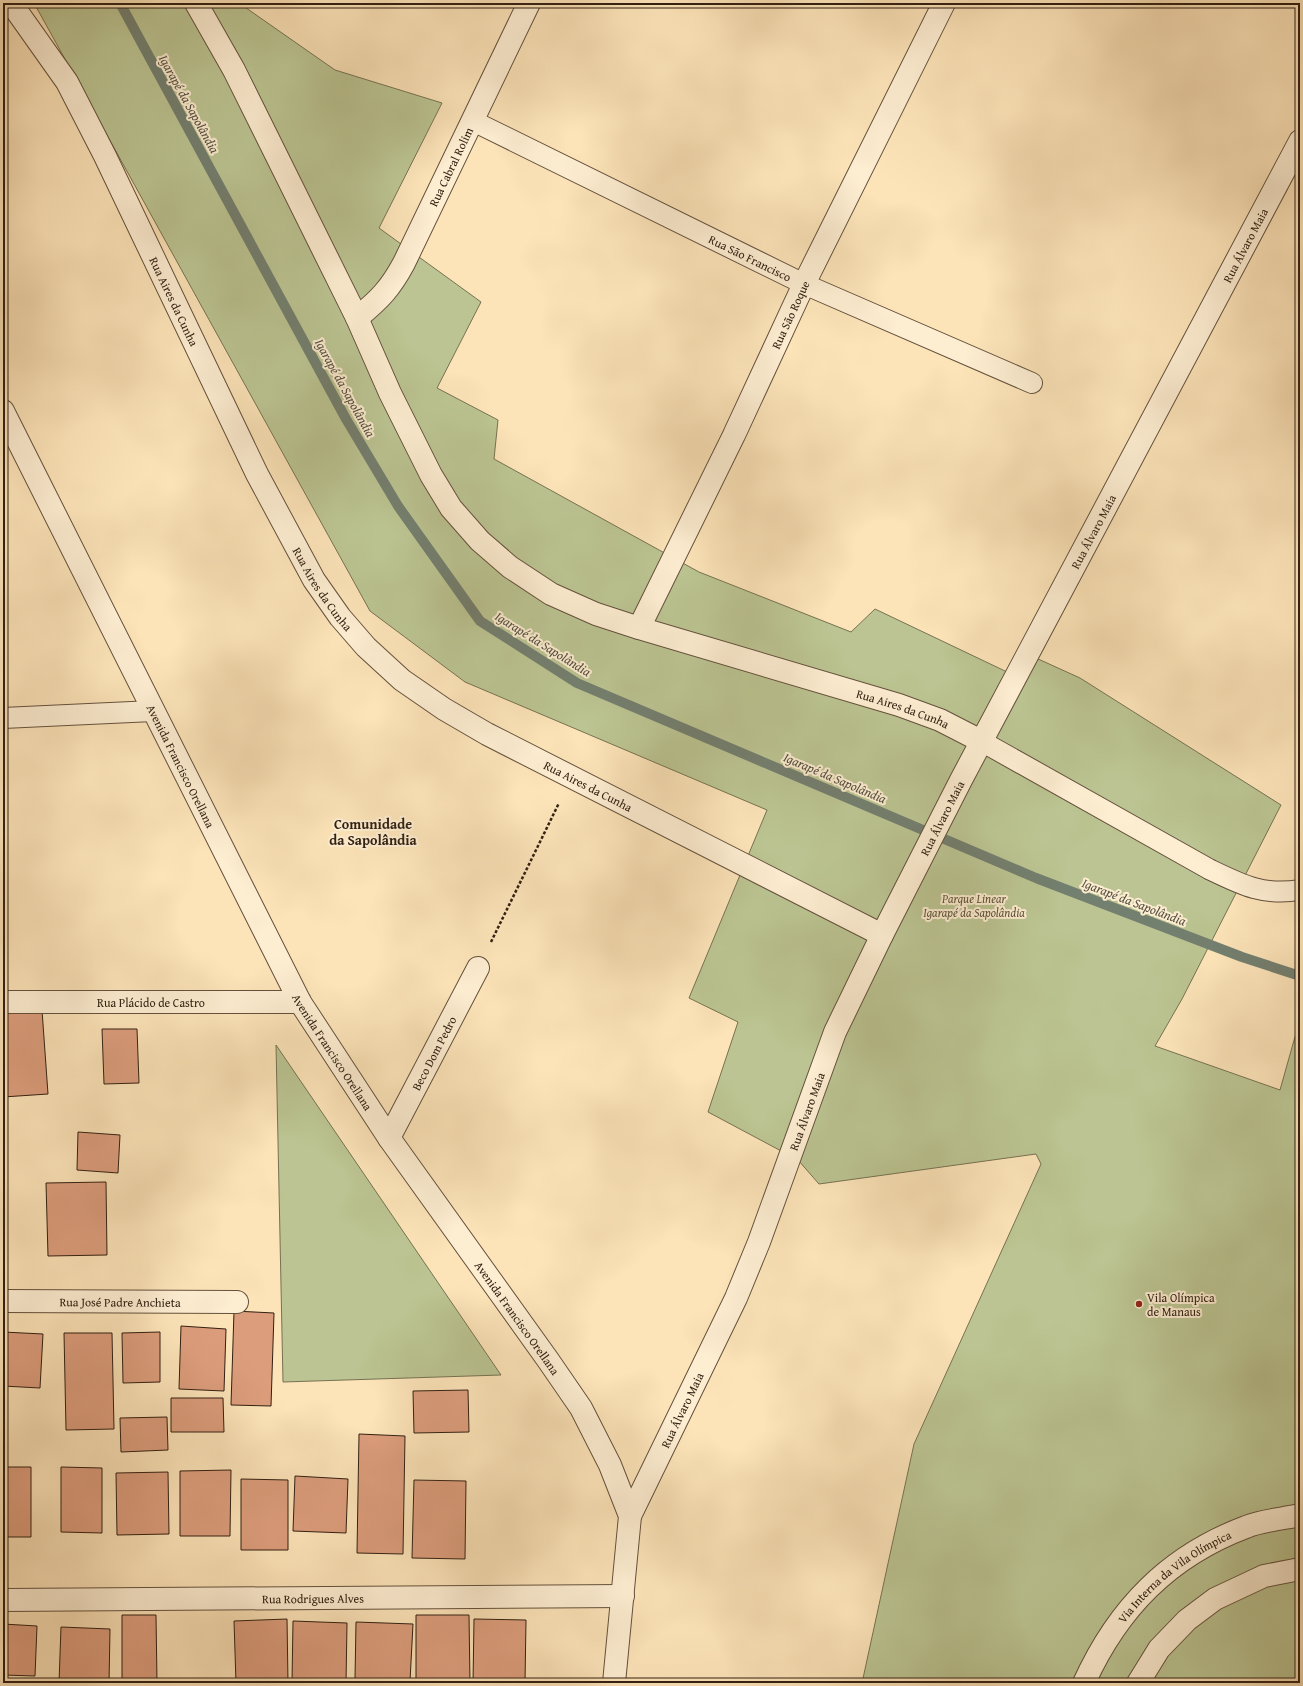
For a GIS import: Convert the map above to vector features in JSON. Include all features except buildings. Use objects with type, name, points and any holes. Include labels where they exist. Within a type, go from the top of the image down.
[{"type":"street","name":"Rua Aires da Cunha","points":[[11,3],[67,82],[105,156],[257,474],[314,580],[340,618],[366,647],[402,680],[487,734],[882,935]]},
{"type":"street","name":"Rua Aires da Cunha","points":[[196,3],[234,70],[357,318],[390,393],[431,475],[451,508],[480,541],[510,567],[551,594],[596,614],[899,705],[940,720],[981,741]]},
{"type":"street","name":"Rua Cabral Rolim","points":[[357,318],[376,302],[392,284],[404,263],[529,3]]},
{"type":"street","name":"Rua São Roque","points":[[639,628],[737,428],[804,284],[944,3]]},
{"type":"street","name":"Rua Álvaro Maia","points":[[630,1516],[736,1298],[759,1242],[835,1032],[882,935],[981,741],[1300,140]]},
{"type":"street","name":"Avenida Francisco Orellana","points":[[3,412],[300,1002],[389,1138],[581,1408],[610,1465],[630,1516],[614,1683]]},
{"type":"street","name":"Beco Dom Pedro","points":[[389,1138],[478,968]]},
{"type":"street","name":"Rua Plácido de Castro","points":[[3,1002],[300,1002]]},
{"type":"street","name":"Rua José Padre Anchieta","points":[[3,1301],[237,1302]]},
{"type":"street","name":"Via Interna da Vila Olímpica","points":[[1084,1683],[1093,1664],[1125,1612],[1158,1577],[1202,1546],[1248,1526],[1300,1515]]},
{"type":"street","points":[[1138,1683],[1159,1649],[1187,1620],[1215,1599],[1264,1576],[1300,1569]]},
{"type":"street","name":"Rua Rodrigues Alves","points":[[3,1600],[623,1596]]},
{"type":"lane","name":"Rua São Francisco","points":[[473,121],[804,284],[1032,383]]},
{"type":"lane","points":[[3,718],[154,711]]},
{"type":"lane","points":[[981,741],[1209,869],[1236,882],[1260,891],[1284,892],[1300,890]]},
{"type":"path","points":[[478,968],[571,778]]},
{"type":"green space","name":"Parque Linear Igarapé da Sapolândia","points":[[34,3],[239,3],[335,70],[442,103],[379,228],[481,302],[437,388],[498,420],[494,459],[699,572],[851,632],[875,609],[1026,681],[1036,658],[1080,678],[1281,805],[1182,999],[1155,1046],[1280,1090],[1300,1019],[1300,1683],[862,1683],[914,1444],[1041,1164],[1036,1154],[819,1184],[798,1160],[708,1112],[738,1022],[689,998],[767,810],[465,682],[370,611]]},
{"type":"green space","points":[[276,1045],[501,1375],[283,1382]]},
{"type":"waterway","name":"Igarapé da Sapolândia","points":[[120,3],[346,419],[398,506],[480,621],[577,683],[1036,878],[1242,957],[1300,976]]},
{"type":"place","name":"Vila Olímpica de Manaus","points":[[1139,1304]]},
{"type":"district","name":"Comunidade da Sapolândia","points":[[373,832]]}]
